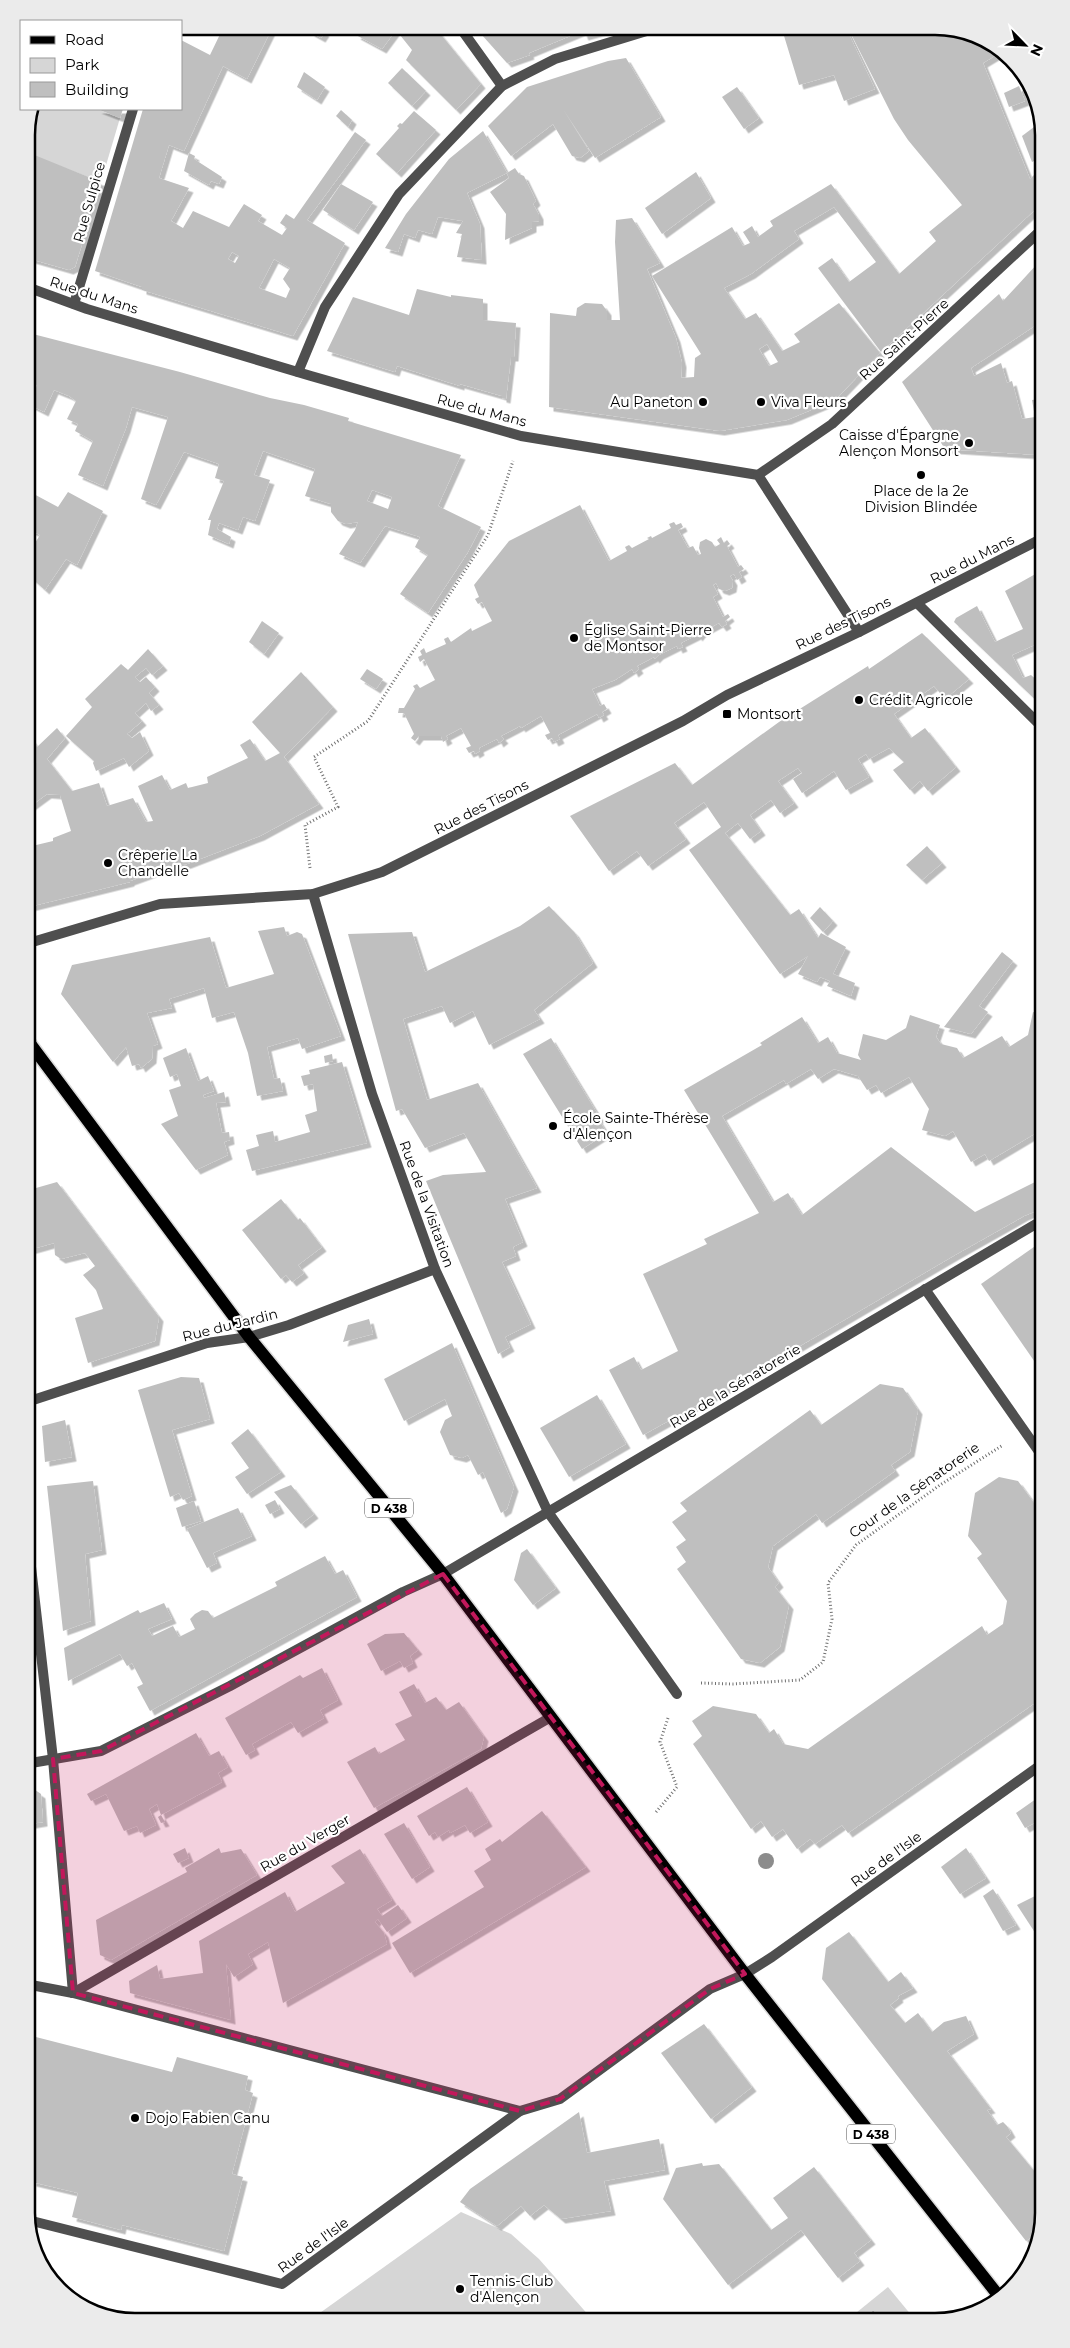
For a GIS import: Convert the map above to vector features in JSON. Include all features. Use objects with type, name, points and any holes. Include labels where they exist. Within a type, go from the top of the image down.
[{"type":"main road","name":"D 438","points":[[35,1054],[249,1337],[443,1574],[745,1974],[996,2292]]},
{"type":"street","points":[[465,35],[502,86]]},
{"type":"street","points":[[298,372],[325,307],[399,194],[502,86],[555,59],[634,35]]},
{"type":"street","name":"Rue Sulpice","points":[[74,304],[133,110]]},
{"type":"street","name":"Rue Saint-Pierre","points":[[758,475],[832,424],[1035,236]]},
{"type":"street","name":"Rue du Mans","points":[[35,290],[74,304],[298,372],[521,436],[758,475]]},
{"type":"street","points":[[758,475],[859,632]]},
{"type":"street","name":"Rue du Mans","points":[[917,603],[1035,542]]},
{"type":"street","points":[[917,603],[960,649],[1035,720]]},
{"type":"street","name":"Rue des Tisons","points":[[35,941],[160,904],[313,894],[382,872],[683,721],[727,695],[917,603]]},
{"type":"street","name":"Rue de la Visitation","points":[[313,894],[372,1094],[435,1268],[548,1512]]},
{"type":"street","name":"Rue de la Sénatorerie","points":[[35,1762],[101,1751],[230,1686],[403,1592],[443,1574],[1035,1225]]},
{"type":"street","name":"Rue du Jardin","points":[[35,1399],[207,1343],[249,1337],[289,1325],[435,1268]]},
{"type":"street","points":[[925,1289],[1035,1446]]},
{"type":"street","points":[[548,1512],[677,1694]]},
{"type":"street","points":[[35,1602],[53,1759],[73,1993]]},
{"type":"street","name":"Rue du Verger","points":[[73,1993],[550,1717]]},
{"type":"street","name":"Rue de l'Isle","points":[[36,2223],[282,2284],[520,2111],[560,2099],[710,1989],[745,1974],[779,1952],[1035,1769]]},
{"type":"street","points":[[35,1986],[73,1993],[520,2111]]},
{"type":"path","points":[[313,894],[305,826],[338,806],[314,757],[368,721],[488,535],[521,436]]},
{"type":"path","name":"Cour de la Sénatorerie","points":[[677,1694],[691,1682],[733,1684],[800,1680],[823,1662],[832,1619],[828,1583],[856,1545],[940,1485],[1024,1431]]},
{"type":"path","points":[[639,1834],[677,1786],[660,1742],[677,1694]]},
{"type":"highlighted area","points":[[443,1574],[745,1974],[710,1989],[560,2099],[520,2111],[73,1993],[53,1759],[101,1751]]},
{"type":"green space","points":[[38,110],[100,110],[120,118],[101,182],[35,156],[35,128]]},
{"type":"green space","name":"Tennis-Club d'Alençon","points":[[461,2212],[511,2234],[539,2259],[587,2313],[320,2313]]},
{"type":"green space","points":[[888,2287],[910,2313],[856,2313]]},
{"type":"building","points":[[220,35],[269,35],[247,79],[223,66],[184,151],[169,145],[159,178],[189,188],[171,221],[183,228],[193,211],[229,227],[244,204],[262,215],[258,221],[282,235],[287,228],[280,223],[286,214],[294,219],[355,132],[366,140],[307,220],[345,243],[293,336],[142,290],[142,287],[95,271],[143,110],[182,110],[182,41],[210,55]],"holes":[[[232,252],[239,256],[235,263],[228,259]],[[274,259],[290,268],[283,279],[290,289],[286,298],[259,288]]]},
{"type":"building","points":[[356,35],[392,35],[382,49]]},
{"type":"building","points":[[400,35],[441,35],[481,84],[456,110],[406,60],[412,50]]},
{"type":"building","points":[[482,35],[572,35],[529,53],[530,55],[507,63]]},
{"type":"building","points":[[784,35],[849,35],[875,89],[844,101],[834,75],[799,85]]},
{"type":"building","points":[[852,35],[942,35],[961,38],[985,48],[995,56],[983,63],[1030,179],[1035,174],[1035,210],[881,352],[818,268],[832,258],[849,282],[876,262],[834,207],[794,231],[799,239],[751,274],[724,288],[745,319],[756,313],[782,351],[800,342],[794,334],[839,303],[880,353],[835,400],[787,420],[720,431],[549,407],[550,313],[576,316],[577,308],[585,303],[602,304],[607,311],[607,320],[620,320],[615,242],[616,220],[632,218],[660,263],[647,269],[676,338],[682,363],[681,378],[694,377],[695,358],[701,354],[652,276],[732,227],[743,246],[750,243],[743,232],[752,226],[758,237],[773,226],[770,221],[831,184],[899,274],[936,241],[929,232],[962,205],[908,140],[894,119]],"holes":[[[767,344],[778,362],[769,366],[759,349]]]},
{"type":"building","points":[[626,58],[661,117],[595,158],[563,109],[589,151],[580,158],[572,156],[553,124],[511,156],[488,126],[527,87],[608,61]]},
{"type":"building","points":[[402,68],[426,91],[412,106],[388,83]]},
{"type":"building","points":[[304,72],[325,87],[317,100],[297,87]]},
{"type":"building","points":[[1019,86],[1025,101],[1009,107],[1004,93]]},
{"type":"building","points":[[737,87],[759,118],[744,129],[722,97]]},
{"type":"building","points":[[100,110],[123,110],[120,118]]},
{"type":"building","points":[[341,110],[352,120],[348,127],[336,116]]},
{"type":"building","points":[[414,111],[436,130],[397,173],[376,154],[399,128],[397,126],[400,123],[402,124]]},
{"type":"building","points":[[1035,126],[1035,160],[1032,162],[1022,136]]},
{"type":"building","points":[[483,131],[507,173],[467,193],[480,224],[482,260],[457,257],[462,234],[456,233],[463,221],[438,217],[432,234],[418,230],[415,238],[404,234],[398,252],[385,248],[406,214],[449,159]]},
{"type":"building","points":[[189,153],[195,156],[194,159],[222,177],[219,184],[211,181],[209,185],[184,171]]},
{"type":"building","points":[[35,155],[101,182],[75,267],[69,270],[35,260]]},
{"type":"building","points":[[515,168],[519,174],[524,176],[536,201],[533,204],[539,215],[539,221],[532,222],[532,228],[505,240],[506,214],[490,192],[509,178],[507,173]]},
{"type":"building","points":[[696,172],[711,198],[662,234],[645,208]]},
{"type":"building","points":[[341,184],[373,202],[354,230],[323,210]]},
{"type":"building","points":[[1035,266],[1035,326],[971,368],[974,376],[1001,363],[1007,383],[1012,381],[1022,419],[1035,417],[1035,455],[945,449],[902,382],[999,294],[1003,301]]},
{"type":"building","points":[[417,289],[451,297],[451,295],[483,299],[483,320],[516,323],[514,357],[511,357],[506,399],[502,398],[502,396],[460,384],[460,386],[397,366],[395,372],[327,351],[353,297],[409,315]]},
{"type":"building","points":[[35,335],[349,418],[348,421],[461,455],[438,506],[481,527],[468,552],[428,613],[400,594],[428,555],[415,547],[420,537],[385,526],[360,563],[339,554],[355,530],[358,522],[346,524],[338,521],[331,512],[331,504],[305,496],[315,469],[263,451],[254,475],[270,480],[255,521],[243,517],[238,530],[219,523],[217,529],[231,537],[229,544],[208,535],[211,520],[208,520],[224,481],[215,478],[219,464],[184,452],[156,505],[141,499],[168,417],[132,407],[126,428],[103,486],[78,475],[93,441],[75,431],[78,424],[67,419],[76,401],[54,390],[44,412],[35,408],[37,385],[35,384]],"holes":[[[372,490],[392,497],[388,509],[367,501]]]},
{"type":"building","points":[[1032,400],[1035,400],[1035,417]]},
{"type":"building","points":[[68,492],[103,511],[77,565],[66,559],[45,590],[35,581],[35,543],[40,535],[35,532],[35,495],[58,507]]},
{"type":"building","name":"Église Saint-Pierre de Montsor","points":[[580,505],[609,561],[627,551],[625,547],[629,545],[632,548],[651,536],[652,538],[671,528],[669,524],[674,522],[676,525],[681,523],[683,527],[678,530],[688,548],[693,546],[698,555],[701,554],[700,542],[706,539],[712,542],[715,547],[720,544],[717,540],[721,537],[724,543],[727,540],[730,544],[727,546],[738,567],[741,565],[744,569],[739,572],[742,577],[737,580],[734,574],[730,576],[733,581],[732,588],[725,591],[719,589],[716,583],[713,585],[718,594],[713,597],[723,617],[728,614],[730,617],[725,621],[727,624],[722,627],[719,623],[702,632],[698,637],[697,635],[681,643],[683,647],[678,649],[677,646],[655,659],[654,657],[637,666],[639,669],[634,673],[632,669],[615,680],[592,689],[600,706],[604,704],[607,709],[602,712],[604,715],[599,718],[597,714],[558,735],[560,739],[554,742],[552,738],[548,740],[545,735],[550,733],[541,716],[521,728],[520,726],[501,736],[504,739],[499,743],[497,739],[479,748],[480,751],[475,754],[474,751],[469,753],[466,748],[471,746],[461,728],[446,736],[448,739],[443,742],[441,736],[419,736],[415,741],[411,738],[414,734],[404,713],[398,713],[399,708],[404,708],[415,689],[413,686],[417,684],[420,688],[435,680],[424,659],[420,662],[418,657],[422,655],[420,651],[424,648],[426,653],[446,644],[444,639],[448,637],[451,642],[471,628],[472,631],[492,621],[482,602],[478,604],[475,599],[479,597],[474,585],[509,541]]},
{"type":"building","points":[[1035,574],[1035,645],[1012,655],[1023,678],[1031,675],[1035,679],[1035,699],[954,622],[956,618],[977,606],[995,642],[1023,629],[1005,591]]},
{"type":"building","points":[[262,621],[279,633],[264,654],[249,642]]},
{"type":"building","points":[[922,633],[969,679],[945,699],[934,686],[894,714],[911,738],[925,728],[956,767],[928,791],[920,781],[910,790],[893,770],[904,762],[889,748],[869,759],[866,754],[858,759],[869,777],[846,790],[834,771],[802,793],[793,779],[802,773],[798,768],[778,781],[794,803],[780,813],[771,800],[750,815],[761,831],[750,839],[738,823],[725,833],[790,915],[799,909],[818,938],[821,933],[846,947],[833,974],[855,983],[851,996],[827,986],[830,981],[820,977],[817,982],[798,974],[808,956],[780,974],[689,850],[721,827],[704,802],[674,823],[686,839],[648,866],[637,851],[609,871],[570,816],[675,763],[692,785],[779,722],[868,666],[869,669]]},
{"type":"building","points":[[148,649],[163,666],[152,675],[146,668],[135,677],[140,682],[146,677],[155,687],[149,693],[159,705],[151,711],[146,703],[135,713],[142,721],[127,734],[132,738],[140,732],[149,751],[129,767],[124,758],[96,771],[94,761],[66,736],[92,707],[85,699],[121,664],[128,670]]},
{"type":"building","points":[[367,669],[383,679],[376,689],[360,679]]},
{"type":"building","points":[[301,672],[333,707],[284,757],[319,804],[260,836],[187,864],[163,869],[130,882],[35,906],[35,845],[53,841],[53,838],[71,831],[60,795],[47,794],[35,803],[35,744],[37,747],[57,728],[65,738],[47,759],[72,791],[99,783],[107,806],[133,798],[146,822],[153,821],[138,786],[162,775],[170,790],[186,783],[188,788],[208,783],[207,777],[248,758],[240,745],[250,739],[265,761],[280,753],[252,722]]},
{"type":"building","points":[[927,846],[942,863],[922,880],[906,865]]},
{"type":"building","points":[[549,906],[575,933],[593,963],[534,1010],[540,1019],[489,1045],[473,1011],[450,1023],[442,1006],[403,1019],[427,1100],[478,1083],[537,1188],[505,1199],[523,1242],[513,1247],[516,1256],[502,1262],[531,1324],[505,1337],[510,1347],[498,1354],[426,1181],[443,1175],[486,1172],[464,1133],[425,1148],[402,1109],[396,1111],[348,934],[412,932],[425,972],[520,926]]},
{"type":"building","points":[[820,907],[833,921],[823,932],[810,918]]},
{"type":"building","points":[[284,927],[287,936],[297,932],[302,934],[341,1036],[302,1049],[298,1038],[267,1047],[274,1079],[280,1078],[283,1091],[257,1096],[248,1053],[234,1012],[212,1018],[204,988],[169,999],[172,1008],[147,1013],[158,1044],[153,1046],[152,1059],[141,1068],[139,1064],[132,1066],[126,1047],[113,1062],[61,994],[72,965],[210,937],[226,988],[274,974],[258,931]]},
{"type":"building","points":[[1002,952],[1013,961],[979,1006],[988,1012],[971,1034],[944,1027]]},
{"type":"building","points":[[1033,1012],[1035,1013],[1035,1134],[989,1161],[985,1154],[971,1162],[953,1131],[945,1136],[922,1130],[929,1109],[909,1077],[881,1093],[876,1085],[867,1090],[858,1076],[834,1069],[818,1079],[811,1069],[786,1084],[784,1080],[722,1116],[773,1202],[788,1193],[802,1215],[891,1147],[975,1212],[1035,1182],[1035,1211],[955,1255],[735,1384],[643,1435],[609,1370],[634,1357],[641,1370],[678,1351],[643,1274],[707,1244],[704,1239],[759,1213],[684,1090],[762,1045],[760,1043],[802,1017],[818,1043],[828,1037],[837,1053],[861,1060],[858,1055],[863,1034],[886,1040],[906,1028],[910,1015],[940,1025],[936,1037],[941,1044],[957,1048],[963,1058],[1002,1036],[1009,1047],[1028,1035]]},
{"type":"building","points":[[551,1038],[600,1118],[598,1119],[607,1133],[582,1149],[523,1054]]},
{"type":"building","points":[[186,1048],[198,1081],[208,1076],[214,1091],[203,1095],[204,1098],[224,1092],[226,1102],[216,1103],[222,1133],[229,1132],[230,1140],[224,1142],[228,1155],[196,1170],[161,1124],[178,1116],[169,1090],[181,1086],[177,1074],[170,1077],[163,1058]]},
{"type":"building","points":[[332,1054],[333,1061],[325,1063],[324,1056]]},
{"type":"building","points":[[342,1062],[367,1143],[252,1171],[246,1150],[259,1146],[256,1135],[273,1131],[275,1142],[310,1132],[305,1115],[317,1111],[313,1084],[304,1086],[301,1076],[310,1074],[309,1070]]},
{"type":"building","points":[[57,1182],[159,1317],[155,1341],[88,1363],[75,1318],[103,1309],[96,1290],[83,1275],[95,1266],[85,1253],[61,1259],[55,1255],[54,1243],[35,1248],[35,1188]]},
{"type":"building","points":[[281,1199],[298,1220],[300,1218],[322,1247],[298,1265],[304,1273],[292,1282],[286,1275],[281,1279],[242,1230]]},
{"type":"building","points":[[1035,1246],[1035,1362],[981,1284]]},
{"type":"building","points":[[369,1319],[373,1334],[343,1342],[348,1325]]},
{"type":"building","points":[[452,1343],[514,1487],[507,1509],[501,1513],[483,1472],[478,1475],[468,1455],[462,1458],[450,1455],[440,1432],[445,1420],[452,1416],[445,1399],[404,1421],[384,1379]]},
{"type":"building","points":[[181,1377],[199,1378],[210,1419],[172,1430],[192,1496],[183,1500],[179,1493],[170,1497],[138,1390]]},
{"type":"building","points":[[880,1384],[903,1388],[918,1410],[910,1452],[891,1465],[895,1471],[822,1523],[816,1514],[773,1546],[768,1567],[779,1583],[775,1587],[789,1605],[780,1647],[760,1663],[741,1659],[677,1569],[686,1562],[676,1547],[686,1540],[672,1522],[687,1511],[680,1503],[810,1410],[821,1425]]},
{"type":"building","points":[[597,1395],[626,1444],[569,1477],[540,1428]]},
{"type":"building","points":[[65,1420],[72,1457],[45,1462],[42,1426]]},
{"type":"building","points":[[248,1429],[281,1472],[247,1494],[235,1477],[249,1468],[231,1443]]},
{"type":"building","points":[[999,1477],[1018,1481],[1035,1504],[1035,1703],[848,1833],[842,1825],[815,1844],[810,1839],[797,1849],[783,1829],[772,1837],[761,1821],[751,1829],[693,1744],[702,1736],[692,1721],[713,1706],[756,1714],[769,1733],[774,1729],[783,1744],[808,1749],[982,1626],[987,1635],[1003,1624],[1007,1601],[977,1558],[982,1554],[968,1536],[975,1493]]},
{"type":"building","points":[[93,1481],[102,1550],[85,1554],[91,1621],[63,1631],[47,1486]]},
{"type":"building","points":[[291,1485],[314,1514],[301,1524],[274,1492]]},
{"type":"building","points":[[275,1500],[280,1509],[270,1514],[265,1505]]},
{"type":"building","points":[[194,1501],[201,1521],[182,1527],[176,1508]]},
{"type":"building","points":[[238,1508],[252,1536],[213,1553],[217,1563],[207,1568],[187,1529]]},
{"type":"building","points":[[527,1549],[556,1588],[533,1605],[514,1580],[521,1553]]},
{"type":"building","points":[[325,1556],[335,1574],[343,1570],[357,1597],[150,1711],[137,1687],[143,1684],[132,1663],[127,1666],[120,1654],[68,1681],[64,1648],[138,1610],[140,1613],[164,1603],[172,1619],[148,1629],[152,1636],[173,1626],[179,1637],[195,1629],[190,1619],[202,1610],[208,1611],[213,1618],[277,1586],[275,1582]]},
{"type":"building","points":[[404,1633],[418,1650],[410,1656],[413,1663],[404,1668],[400,1661],[381,1671],[367,1644],[385,1634]]},
{"type":"building","points":[[322,1668],[338,1700],[320,1710],[324,1718],[298,1733],[291,1722],[252,1744],[255,1750],[246,1755],[225,1718],[300,1675],[303,1678]]},
{"type":"building","points":[[414,1684],[425,1703],[436,1697],[446,1710],[459,1702],[484,1737],[481,1749],[374,1808],[347,1762],[375,1747],[379,1754],[405,1740],[395,1724],[412,1716],[399,1692]]},
{"type":"building","points":[[196,1733],[209,1756],[219,1751],[228,1767],[218,1773],[222,1782],[161,1815],[157,1804],[149,1809],[156,1825],[140,1833],[137,1826],[124,1831],[106,1794],[91,1801],[87,1794]]},
{"type":"building","points":[[467,1787],[488,1822],[470,1833],[465,1825],[450,1833],[449,1830],[438,1837],[435,1832],[429,1836],[417,1816]]},
{"type":"building","points":[[35,1790],[41,1794],[43,1822],[35,1823]]},
{"type":"building","points":[[1035,1800],[1035,1823],[1025,1828],[1016,1813]]},
{"type":"building","points":[[542,1811],[586,1867],[410,1973],[392,1943],[484,1887],[474,1871],[491,1860],[485,1849],[500,1839],[502,1842]]},
{"type":"building","points":[[161,1815],[165,1822],[161,1823],[158,1817]]},
{"type":"building","points":[[404,1823],[430,1867],[412,1879],[384,1834]]},
{"type":"building","points":[[185,1848],[189,1858],[178,1863],[173,1854]]},
{"type":"building","points":[[219,1848],[221,1853],[241,1849],[257,1875],[111,1960],[100,1955],[96,1920],[187,1872],[185,1868]]},
{"type":"building","points":[[966,1848],[986,1878],[960,1894],[941,1867]]},
{"type":"building","points":[[360,1849],[392,1900],[377,1909],[382,1916],[398,1905],[407,1918],[387,1932],[378,1919],[375,1922],[384,1933],[387,1944],[283,2003],[268,1942],[248,1954],[253,1964],[234,1977],[226,1964],[231,2020],[130,1993],[129,1981],[157,1965],[160,1979],[203,1973],[199,1941],[285,1892],[295,1912],[345,1883],[331,1866]]},
{"type":"building","points":[[993,1889],[1016,1925],[1003,1931],[983,1896]]},
{"type":"building","points":[[1035,1896],[1035,1933],[1017,1905]]},
{"type":"building","points":[[849,1932],[888,1982],[901,1972],[913,1988],[898,1996],[899,1998],[890,2005],[905,2023],[918,2013],[932,2032],[944,2022],[966,2016],[974,2034],[947,2051],[991,2109],[987,2110],[997,2125],[1003,2122],[1007,2126],[1011,2133],[1006,2137],[1035,2172],[1034,2226],[1032,2236],[1026,2241],[822,1979],[826,1948]]},
{"type":"building","points":[[704,2024],[752,2087],[711,2119],[661,2053]]},
{"type":"building","name":"Dojo Fabien Canu","points":[[35,2037],[172,2072],[177,2057],[248,2076],[245,2090],[253,2093],[232,2174],[243,2177],[224,2251],[122,2225],[121,2230],[72,2217],[78,2193],[35,2183]]},
{"type":"building","points":[[579,2112],[587,2153],[659,2139],[665,2170],[604,2181],[611,2211],[561,2219],[544,2205],[530,2216],[521,2206],[497,2226],[460,2202],[470,2189]]},
{"type":"building","points":[[702,2163],[703,2166],[719,2164],[771,2230],[788,2218],[773,2198],[814,2167],[871,2240],[854,2253],[860,2261],[838,2278],[801,2230],[728,2285],[663,2199],[676,2168]]},
{"type":"place","name":"Au Paneton","points":[[703,402]]},
{"type":"place","name":"Viva Fleurs","points":[[761,402]]},
{"type":"place","name":"Caisse d'Épargne Alençon Monsort","points":[[969,443]]},
{"type":"place","name":"Place de la 2e Division Blindée","points":[[921,475]]},
{"type":"place","name":"Église Saint-Pierre de Montsor","points":[[574,638]]},
{"type":"place","name":"Crédit Agricole","points":[[859,700]]},
{"type":"place","name":"Montsort","points":[[727,714]]},
{"type":"place","name":"Crêperie La Chandelle","points":[[108,863]]},
{"type":"place","name":"École Sainte-Thérèse d'Alençon","points":[[553,1126]]},
{"type":"place","name":"Dojo Fabien Canu","points":[[135,2118]]},
{"type":"place","name":"Tennis-Club d'Alençon","points":[[460,2289]]}]
